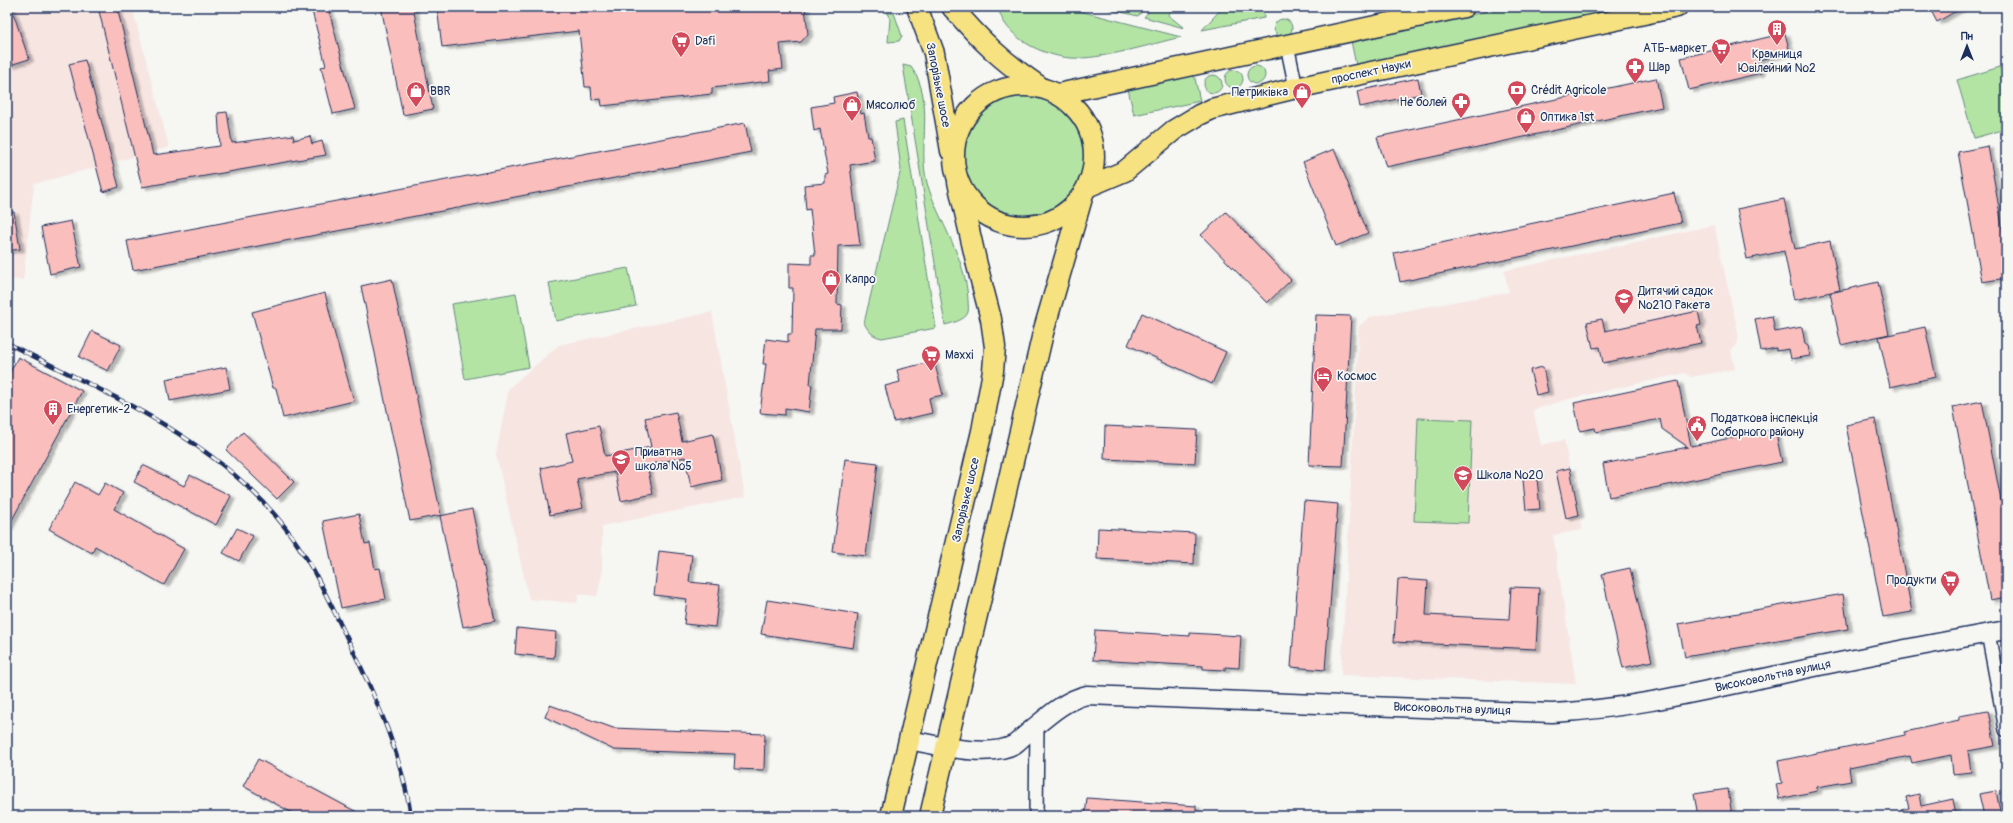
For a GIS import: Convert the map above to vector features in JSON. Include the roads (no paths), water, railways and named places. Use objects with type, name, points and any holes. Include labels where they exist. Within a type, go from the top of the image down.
[{"type":"main road","name":"Запорізьке шосе","points":[[891,816],[982,431],[993,371],[994,347],[991,319],[956,173],[934,53],[917,7]]},
{"type":"main road","points":[[930,816],[1043,333],[1084,193],[1093,170],[1095,152],[1092,134],[1080,113],[1072,104],[1058,94],[1039,86],[998,56],[978,37],[952,7]]},
{"type":"main road","points":[[1058,94],[1464,7]]},
{"type":"main road","name":"проспект Науки","points":[[1084,193],[1125,171],[1174,130],[1199,114],[1225,105],[1296,88],[1677,7]]},
{"type":"main road","points":[[1039,86],[1005,88],[986,96],[971,110],[960,127],[954,147],[956,173],[967,197],[983,213],[1002,223],[1024,227],[1046,223],[1066,213],[1084,193]]},
{"type":"main road","name":"Високовольтна вулиця","points":[[909,740],[962,750],[994,750],[1014,744],[1063,704],[1075,698],[1087,695],[1552,713],[1594,711],[1716,688],[1877,653],[2006,630]]},
{"type":"street","points":[[1286,45],[1296,88]]},
{"type":"street","points":[[1988,633],[2006,730]]},
{"type":"street","points":[[1036,816],[1037,725]]},
{"type":"railway","points":[[7,343],[119,399],[191,442],[225,467],[256,495],[284,526],[312,569],[370,687],[395,751],[407,794],[411,816]]},
{"type":"place","name":"Крамниця Ювілейний №2","points":[[1777,46]]},
{"type":"place","name":"Dafi","points":[[681,58]]},
{"type":"place","name":"АТБ-маркет","points":[[1721,65]]},
{"type":"place","name":"Шар","points":[[1635,84]]},
{"type":"place","name":"Crédit Agricole","points":[[1517,107]]},
{"type":"place","name":"BBR","points":[[416,108]]},
{"type":"place","name":"Петриківка","points":[[1302,109]]},
{"type":"place","name":"Не болей","points":[[1461,119]]},
{"type":"place","name":"Мясолюб","points":[[852,122]]},
{"type":"place","name":"Оптика 1st","points":[[1526,134]]},
{"type":"place","name":"Капро","points":[[831,296]]},
{"type":"place","name":"Дитячий садок №210 Ракета","points":[[1624,315]]},
{"type":"place","name":"Maxxi","points":[[931,372]]},
{"type":"place","name":"Космос","points":[[1323,393]]},
{"type":"place","name":"Енергетик-2","points":[[53,426]]},
{"type":"place","name":"Податкова інспекція Соборного району","points":[[1697,442]]},
{"type":"place","name":"Приватна школа №5","points":[[621,476]]},
{"type":"place","name":"Школа №20","points":[[1463,492]]},
{"type":"place","name":"Продукти","points":[[1950,597]]}]
